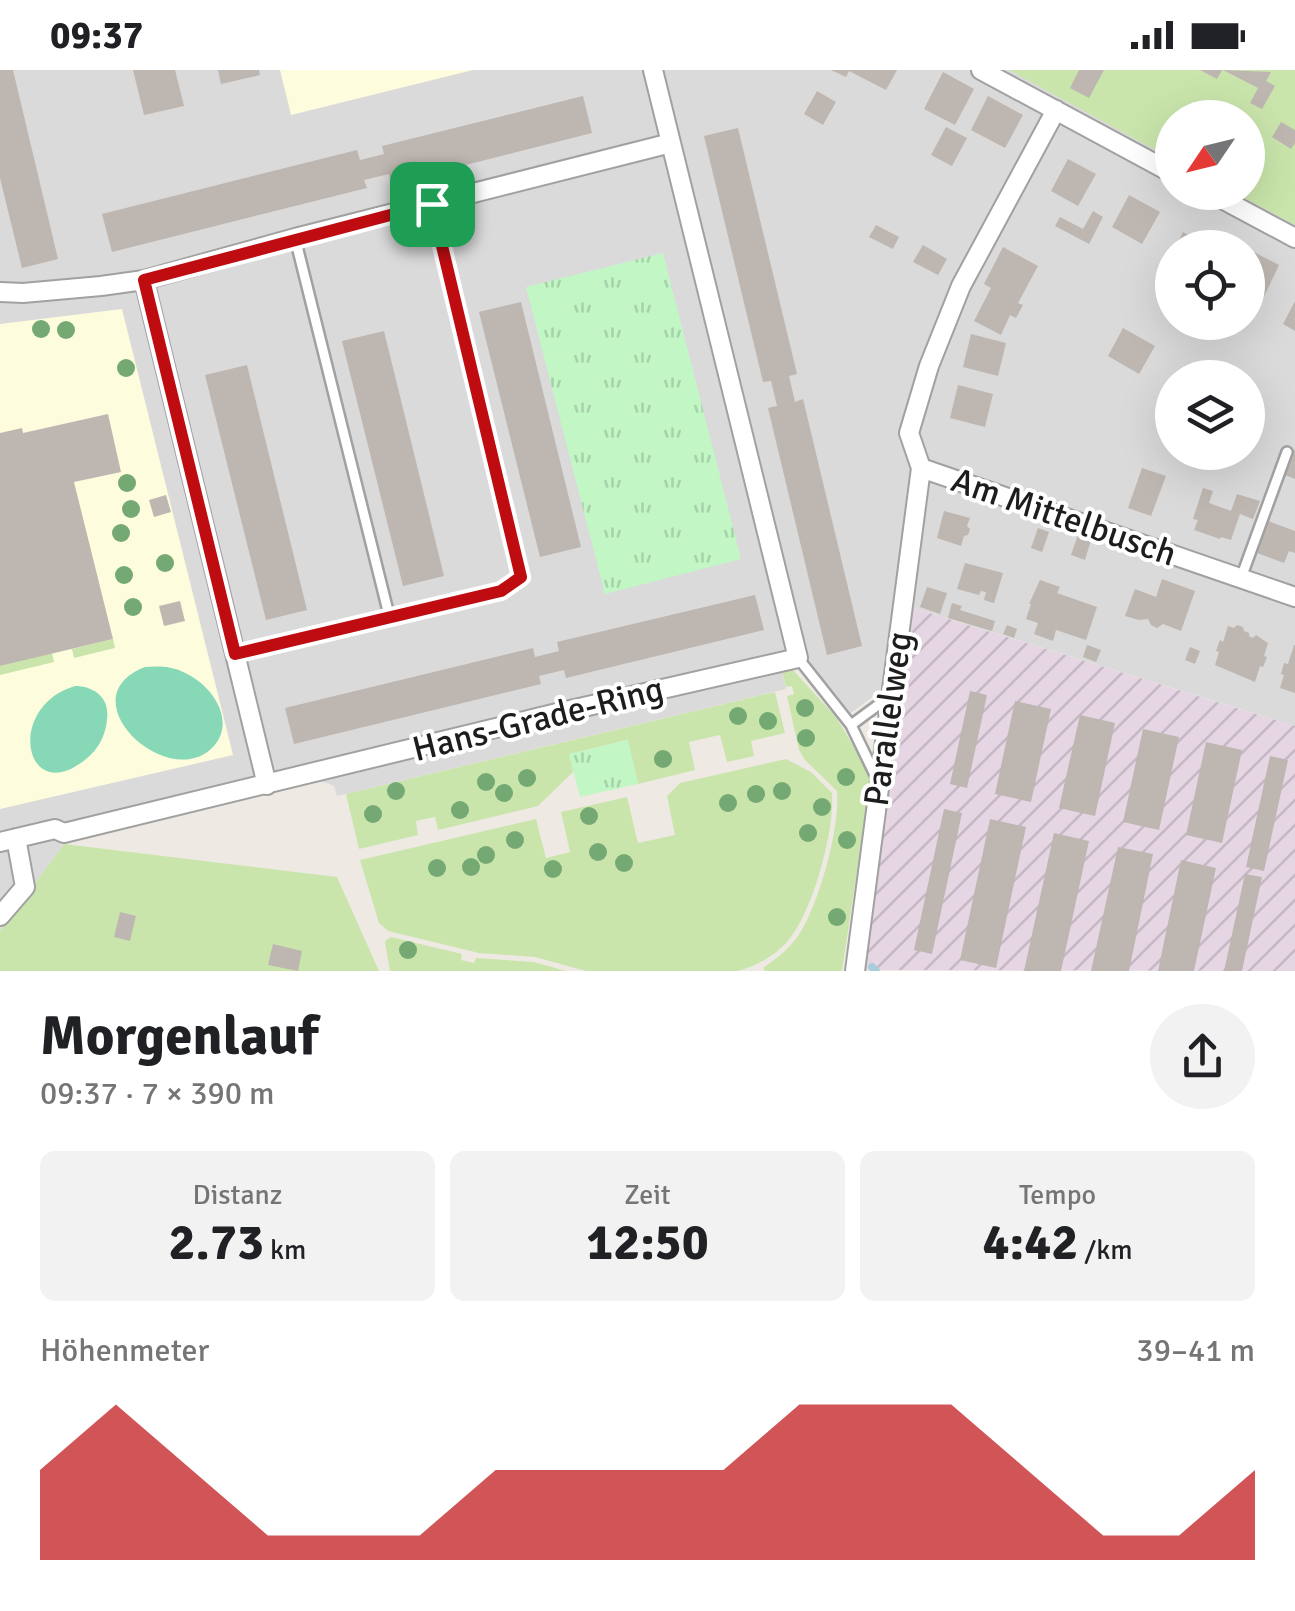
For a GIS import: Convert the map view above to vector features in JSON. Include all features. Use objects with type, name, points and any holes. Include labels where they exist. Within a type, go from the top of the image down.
[{"type":"street","points":[[653,70],[798,658]]},
{"type":"street","points":[[981,70],[1155,164]]},
{"type":"street","name":"Am Mittelbusch","points":[[1056,110],[962,286],[929,366],[909,433],[921,468],[1295,597]]},
{"type":"street","points":[[0,292],[144,280],[671,143]]},
{"type":"street","points":[[1243,210],[1295,238]]},
{"type":"street","points":[[144,280],[267,785]]},
{"type":"street","name":"Parallelweg","points":[[855,971],[921,468]]},
{"type":"street","name":"Hans-Grade-Ring","points":[[8,840],[54,830],[64,833],[798,658]]},
{"type":"street","points":[[0,916],[26,887],[8,840]]},
{"type":"lane","points":[[235,654],[501,591],[521,577],[432,204]]},
{"type":"lane","points":[[295,238],[390,618]]},
{"type":"lane","points":[[1242,578],[1287,452]]},
{"type":"lane","points":[[798,658],[851,726],[880,784]]},
{"type":"lane","points":[[851,726],[891,695]]},
{"type":"shaded area","points":[[0,70],[1295,70],[1295,726],[911,607],[901,675],[851,713],[807,664],[782,671],[786,689],[337,796],[334,786],[318,780],[64,844],[0,931]]},
{"type":"shaded area","points":[[280,70],[473,70],[291,115]]},
{"type":"shaded area","points":[[122,309],[233,755],[0,809],[0,324]]},
{"type":"shaded area","points":[[910,607],[1295,726],[1295,971],[862,970]]},
{"type":"green space","points":[[1009,70],[1295,70],[1295,225],[1265,209],[1265,100],[1155,100],[1155,150]]},
{"type":"green space","points":[[663,253],[741,559],[605,594],[526,287]]},
{"type":"green space","points":[[113,639],[115,648],[74,658],[72,649]]},
{"type":"green space","points":[[52,653],[54,662],[0,675],[0,666]]},
{"type":"green space","points":[[145,667],[178,670],[211,693],[223,725],[214,746],[195,758],[173,759],[151,751],[133,736],[120,719],[116,699],[123,681]]},
{"type":"green space","points":[[791,668],[836,717],[871,776],[842,971],[763,968],[791,945],[806,922],[826,866],[837,807],[837,791],[799,750],[787,696],[794,694],[792,686],[786,687],[782,671]]},
{"type":"green space","points":[[75,686],[88,688],[103,699],[107,712],[105,731],[98,747],[86,759],[65,771],[49,772],[37,763],[31,749],[31,732],[38,713],[53,697]]},
{"type":"green space","points":[[775,692],[785,733],[751,741],[754,756],[727,762],[720,735],[689,742],[695,770],[638,784],[627,740],[570,754],[573,772],[538,806],[438,830],[435,817],[416,821],[418,835],[359,849],[346,794]]},
{"type":"green space","points":[[628,740],[638,784],[580,797],[569,754]]},
{"type":"green space","points":[[786,759],[811,772],[832,793],[830,829],[813,894],[796,930],[776,953],[751,966],[738,971],[586,971],[535,957],[479,953],[388,931],[379,923],[360,860],[536,819],[546,858],[570,852],[561,812],[627,797],[638,843],[675,835],[667,796],[680,783]]},
{"type":"green space","points":[[64,844],[337,877],[379,971],[0,971],[0,931]]},
{"type":"green space","points":[[391,937],[462,954],[461,960],[474,963],[476,958],[534,962],[566,971],[390,971],[385,943]]},
{"type":"building","points":[[0,70],[13,70],[58,259],[22,268],[0,178]]},
{"type":"building","points":[[133,70],[175,70],[184,106],[144,115]]},
{"type":"building","points":[[218,70],[259,70],[260,75],[221,84]]},
{"type":"building","points":[[831,70],[897,70],[886,90],[849,71],[846,77]]},
{"type":"building","points":[[1079,70],[1104,70],[1089,98],[1070,88]]},
{"type":"building","points":[[1200,70],[1222,70],[1217,79]]},
{"type":"building","points":[[1223,70],[1271,72],[1266,81],[1275,86],[1265,104],[1265,100],[1252,100],[1258,88]]},
{"type":"building","points":[[943,72],[974,89],[955,125],[924,109]]},
{"type":"building","points":[[817,91],[836,102],[823,125],[804,114]]},
{"type":"building","points":[[583,96],[592,133],[391,184],[389,174],[364,180],[367,188],[112,252],[102,214],[357,150],[360,160],[384,154],[382,146]]},
{"type":"building","points":[[988,96],[1023,115],[1005,148],[971,130]]},
{"type":"building","points":[[1281,122],[1295,130],[1291,149],[1272,137]]},
{"type":"building","points":[[946,127],[967,138],[952,166],[931,155]]},
{"type":"building","points":[[738,128],[797,374],[789,376],[795,402],[803,399],[862,646],[827,655],[768,408],[777,406],[771,381],[763,382],[704,136]]},
{"type":"building","points":[[1068,159],[1096,174],[1078,206],[1051,191]]},
{"type":"building","points":[[1129,195],[1160,212],[1142,244],[1112,227]]},
{"type":"building","points":[[1093,211],[1103,217],[1089,244],[1055,226],[1060,217],[1083,229]]},
{"type":"building","points":[[876,225],[899,237],[893,249],[869,237]]},
{"type":"building","points":[[923,245],[947,259],[938,275],[913,262]]},
{"type":"building","points":[[1003,247],[1038,266],[1018,303],[1023,305],[1016,318],[1010,315],[1001,335],[974,321],[991,288],[984,284]]},
{"type":"building","points":[[1265,258],[1279,265],[1265,294]]},
{"type":"building","points":[[1295,301],[1295,331],[1283,324]]},
{"type":"building","points":[[521,302],[581,547],[540,557],[479,312]]},
{"type":"building","points":[[1123,328],[1155,346],[1139,374],[1108,356]]},
{"type":"building","points":[[384,331],[444,576],[403,586],[342,341]]},
{"type":"building","points":[[971,334],[1006,343],[998,376],[963,367]]},
{"type":"building","points":[[247,365],[307,610],[266,620],[205,375]]},
{"type":"building","points":[[958,385],[993,394],[985,427],[950,418]]},
{"type":"building","points":[[108,414],[121,472],[74,482],[113,639],[0,666],[0,433],[22,428],[23,433]]},
{"type":"building","points":[[1295,449],[1295,479],[1285,475]]},
{"type":"building","points":[[1142,468],[1166,476],[1151,516],[1128,508]]},
{"type":"building","points":[[1203,488],[1213,491],[1209,503],[1231,511],[1237,494],[1260,501],[1253,519],[1240,514],[1231,540],[1194,530],[1198,520],[1193,519]]},
{"type":"building","points":[[166,495],[171,512],[154,517],[149,500]]},
{"type":"building","points":[[944,511],[970,518],[970,529],[961,546],[937,538]]},
{"type":"building","points":[[1268,521],[1295,531],[1295,553],[1289,551],[1284,563],[1257,553]]},
{"type":"building","points":[[1038,528],[1049,532],[1042,552],[1031,548]]},
{"type":"building","points":[[1078,535],[1091,540],[1085,560],[1071,555]]},
{"type":"building","points":[[965,563],[1003,573],[994,603],[984,600],[986,592],[979,595],[957,589]]},
{"type":"building","points":[[1162,579],[1195,591],[1181,631],[1163,624],[1157,628],[1148,619],[1125,616],[1135,589],[1156,597]]},
{"type":"building","points":[[1040,580],[1060,587],[1057,593],[1097,607],[1086,640],[1056,630],[1053,641],[1034,634],[1038,623],[1026,619]]},
{"type":"building","points":[[927,587],[947,593],[940,614],[920,607]]},
{"type":"building","points":[[755,595],[764,630],[566,678],[564,670],[539,676],[541,684],[294,744],[285,708],[533,648],[535,657],[559,651],[557,642]]},
{"type":"building","points":[[180,601],[185,621],[164,626],[159,606]]},
{"type":"building","points":[[952,603],[962,606],[960,610],[995,621],[992,631],[948,618]]},
{"type":"building","points":[[1007,625],[1017,629],[1014,638],[1003,634]]},
{"type":"building","points":[[1237,625],[1249,636],[1256,635],[1268,643],[1264,656],[1267,657],[1255,682],[1215,665],[1220,640],[1223,642],[1228,626]]},
{"type":"building","points":[[1087,645],[1101,650],[1096,662],[1083,657]]},
{"type":"building","points":[[1294,645],[1295,693],[1280,688],[1284,663],[1288,664]]},
{"type":"building","points":[[1190,647],[1200,651],[1195,664],[1185,660]]},
{"type":"building","points":[[970,691],[987,695],[967,788],[950,784]]},
{"type":"building","points":[[1015,701],[1051,709],[1031,802],[995,794]]},
{"type":"building","points":[[1080,715],[1115,723],[1095,816],[1059,808]]},
{"type":"building","points":[[1143,729],[1179,737],[1159,830],[1123,822]]},
{"type":"building","points":[[1206,742],[1242,750],[1222,843],[1186,835]]},
{"type":"building","points":[[1270,756],[1288,760],[1264,871],[1246,867]]},
{"type":"building","points":[[944,809],[962,813],[932,954],[914,950]]},
{"type":"building","points":[[990,819],[1026,827],[996,968],[960,960]]},
{"type":"building","points":[[1054,833],[1089,841],[1061,971],[1024,971]]},
{"type":"building","points":[[1118,847],[1153,854],[1129,971],[1091,971]]},
{"type":"building","points":[[1181,860],[1216,868],[1194,971],[1158,971]]},
{"type":"building","points":[[1245,874],[1262,877],[1242,971],[1224,971]]},
{"type":"building","points":[[120,912],[136,916],[130,941],[114,937]]},
{"type":"building","points":[[273,944],[302,951],[298,971],[268,965]]},
{"type":"waterway","points":[[872,967],[876,971]]},
{"type":"route","points":[[432,204],[521,577],[501,591],[235,654],[144,280],[432,204]]}]
